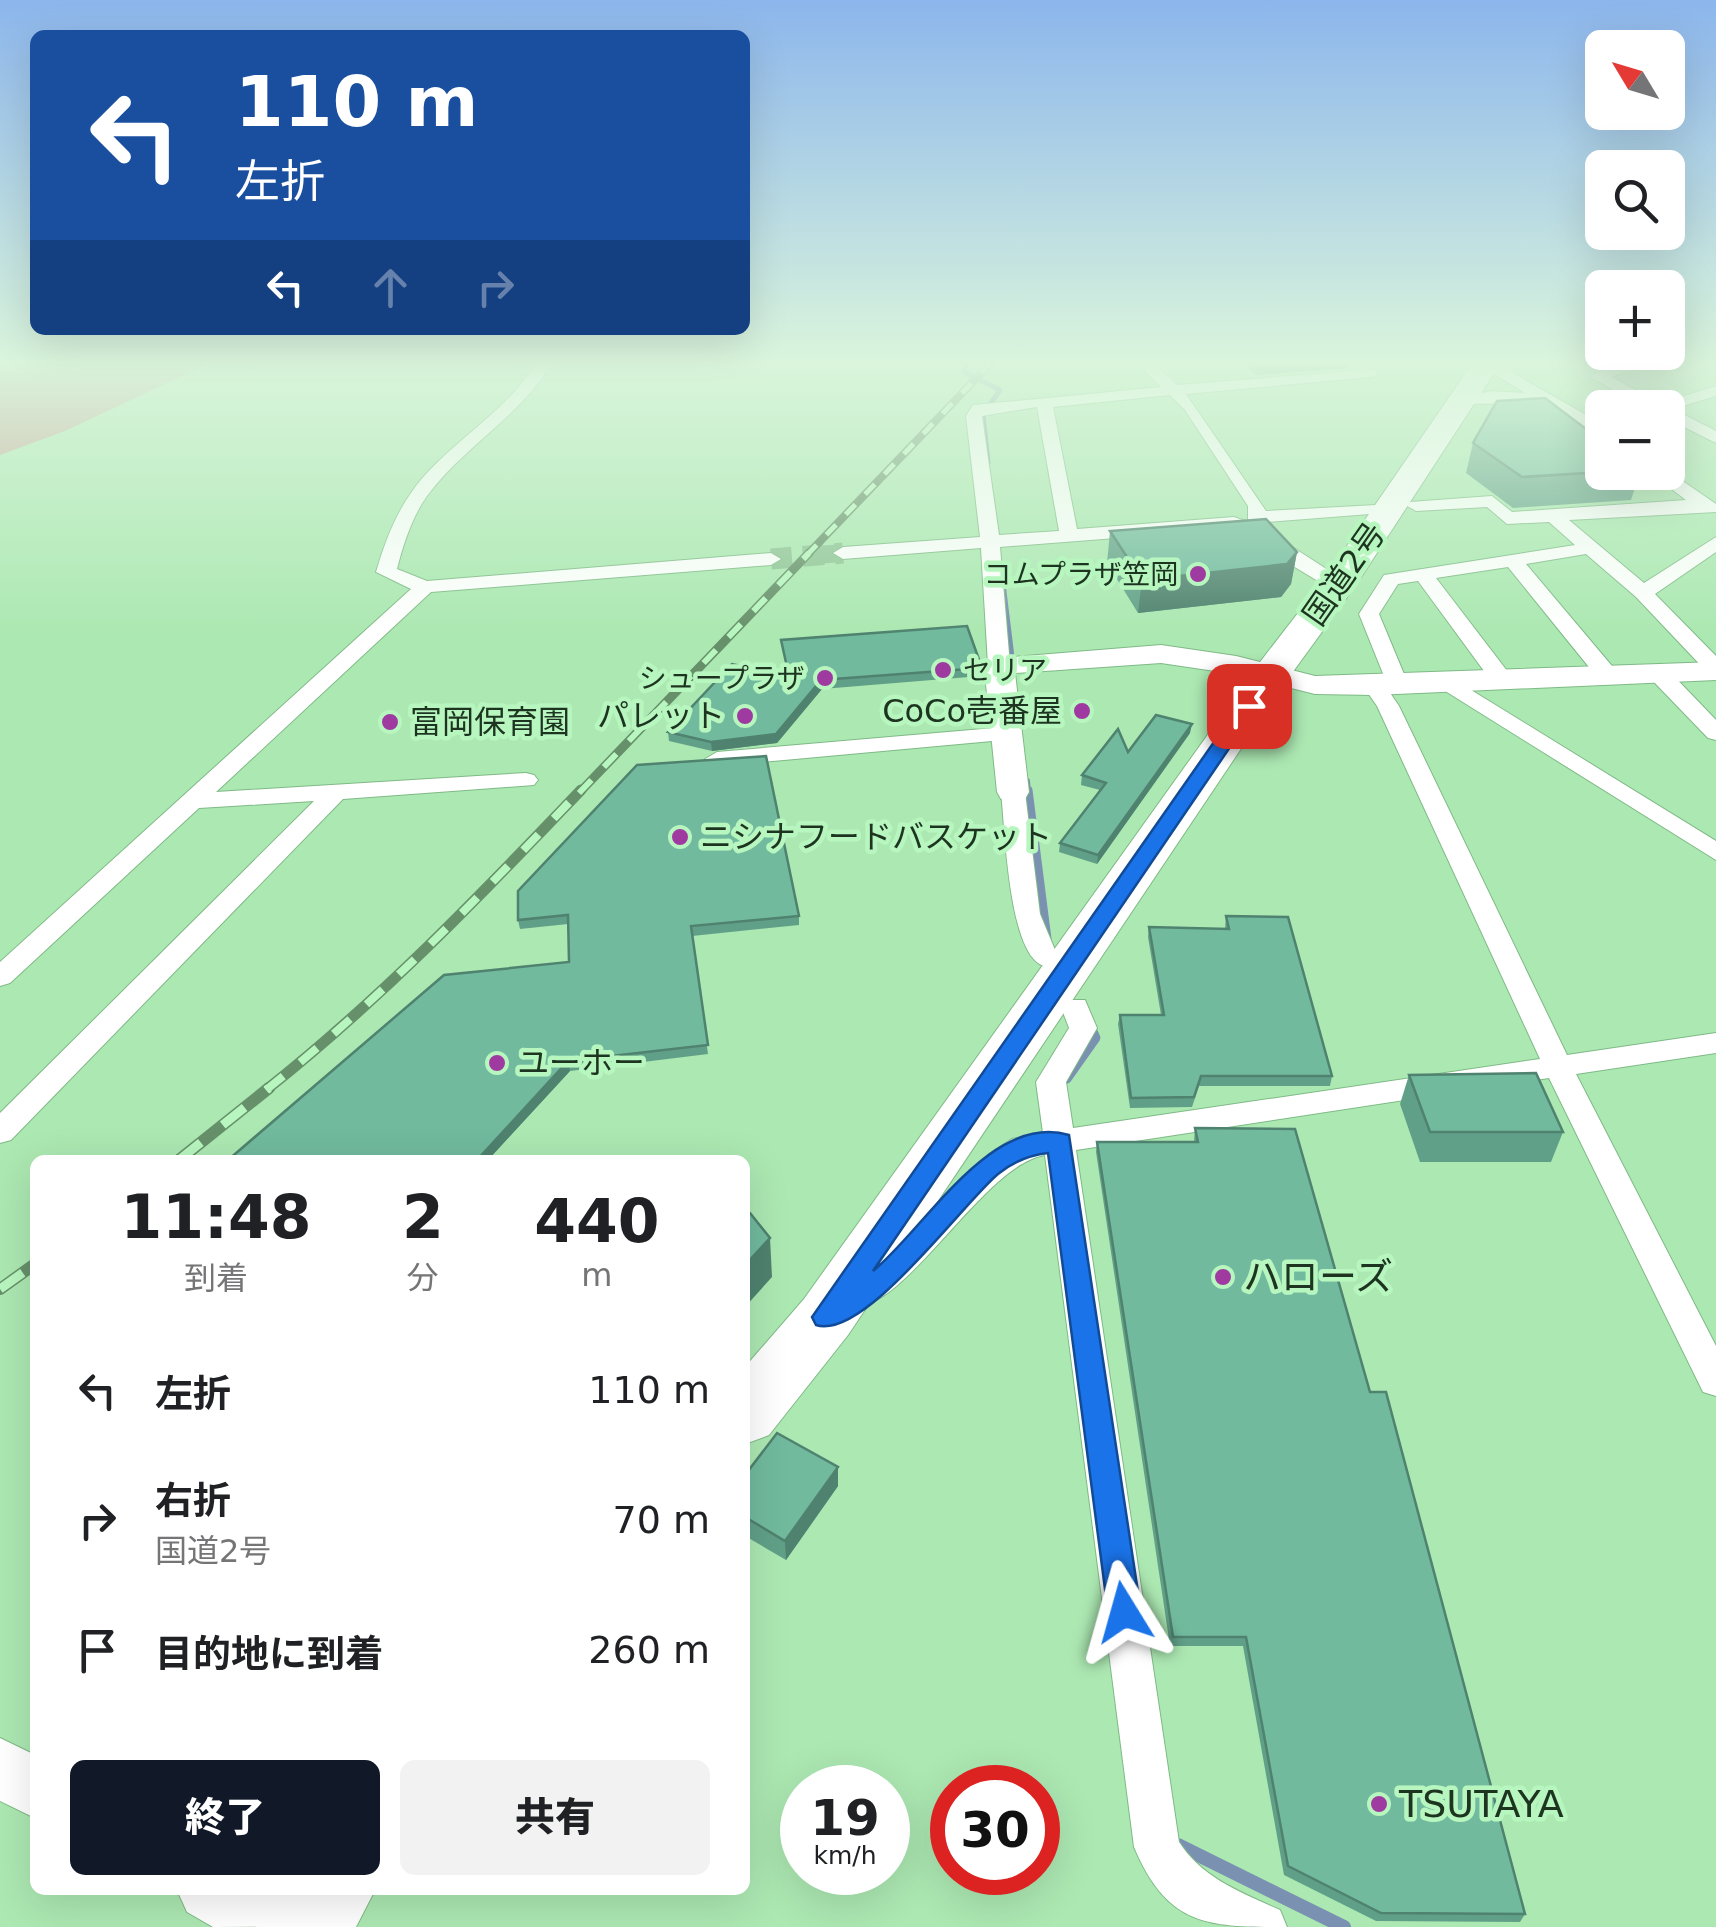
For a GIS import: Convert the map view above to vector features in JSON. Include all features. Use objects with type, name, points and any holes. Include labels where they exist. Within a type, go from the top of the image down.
[{"type":"highway","name":"国道2号","points":[[750,1408],[826,1317],[1426,454]]},
{"type":"highway","points":[[300,1926],[328,1895]]},
{"type":"street","points":[[461,454],[419,494],[384,568],[425,587],[771,559]]},
{"type":"street","points":[[981,454],[996,540],[999,664],[1027,914],[1044,957]]},
{"type":"street","points":[[1054,454],[1069,534]]},
{"type":"street","points":[[1222,454],[1257,506],[1257,525]]},
{"type":"street","points":[[1685,479],[1712,502]]},
{"type":"street","points":[[1685,487],[1712,502]]},
{"type":"street","points":[[1416,506],[1492,501],[1507,518],[1712,502]]},
{"type":"street","points":[[842,553],[1207,522],[1257,525],[1370,509]]},
{"type":"street","points":[[1554,516],[1643,592],[1716,669]]},
{"type":"street","points":[[1257,525],[1338,585]]},
{"type":"street","points":[[1643,592],[1716,543]]},
{"type":"street","points":[[1591,548],[1390,579],[1369,614],[1388,706],[1558,1067],[1716,1381]]},
{"type":"street","points":[[1513,560],[1609,677]]},
{"type":"street","points":[[1423,574],[1503,681]]},
{"type":"street","points":[[0,977],[425,587]]},
{"type":"street","points":[[999,664],[1161,654],[1315,685],[1386,686],[1660,675],[1716,669]]},
{"type":"street","points":[[1660,675],[1716,733]]},
{"type":"street","points":[[1450,684],[1716,852]]},
{"type":"street","points":[[717,759],[1006,734]]},
{"type":"street","points":[[192,801],[526,780]]},
{"type":"street","points":[[0,1132],[334,794]]},
{"type":"street","points":[[1075,1006],[1084,1028],[1052,1082],[1068,1140],[1157,1847],[1166,1868],[1192,1893],[1263,1927]]},
{"type":"street","points":[[826,1317],[887,1276],[990,1166],[1023,1147],[1716,1043]]},
{"type":"street","points":[[0,1768],[30,1785]]},
{"type":"street","points":[[218,1895],[300,1926]]},
{"type":"building","points":[[1489,454],[1585,454],[1585,473],[1522,477]]},
{"type":"building","points":[[1266,519],[1297,552],[1287,564],[1142,580],[1110,531]]},
{"type":"building","points":[[967,626],[982,668],[821,680],[776,734],[711,742],[668,732],[732,664],[789,676],[781,640]]},
{"type":"building","points":[[1156,715],[1192,724],[1098,855],[1060,843],[1106,783],[1082,775],[1118,729],[1128,752]]},
{"type":"building","points":[[766,756],[799,916],[691,926],[708,1045],[568,1061],[482,1155],[234,1155],[444,975],[569,962],[568,915],[518,920],[518,891],[637,765]]},
{"type":"building","points":[[1226,916],[1288,917],[1332,1076],[1201,1076],[1194,1097],[1131,1098],[1120,1015],[1164,1015],[1149,927],[1229,929]]},
{"type":"building","points":[[1536,1073],[1563,1132],[1430,1132],[1409,1075]]},
{"type":"building","points":[[1195,1128],[1295,1129],[1370,1392],[1386,1392],[1525,1914],[1381,1913],[1288,1866],[1246,1637],[1173,1637],[1097,1142],[1198,1142]]},
{"type":"building","points":[[750,1213],[770,1238],[750,1260]]},
{"type":"building","points":[[777,1433],[838,1467],[785,1541],[750,1520],[750,1468]]},
{"type":"waterway","points":[[987,454],[988,463]]},
{"type":"waterway","points":[[1003,587],[1011,653]]},
{"type":"waterway","points":[[1027,781],[1028,793]]},
{"type":"waterway","points":[[1028,790],[1047,939]]},
{"type":"waterway","points":[[1067,1079],[1096,1038],[1090,1025]]},
{"type":"waterway","points":[[1178,1845],[1344,1927]]},
{"type":"tunnel","points":[[771,559],[843,553],[817,555]]},
{"type":"railway","points":[[807,555],[904,454]]},
{"type":"railway","points":[[579,793],[809,553]]},
{"type":"railway","points":[[266,1090],[390,983],[581,790]]},
{"type":"railway","points":[[185,1155],[269,1088]]},
{"type":"railway","points":[[0,1289],[30,1268]]},
{"type":"place","name":"コムプラザ笠岡","points":[[1198,574]]},
{"type":"place","name":"セリア","points":[[943,670]]},
{"type":"place","name":"シュープラザ","points":[[825,678]]},
{"type":"place","name":"CoCo壱番屋","points":[[1082,711]]},
{"type":"place","name":"パレット","points":[[745,716]]},
{"type":"place","name":"富岡保育園","points":[[390,722]]},
{"type":"place","name":"ニシナフードバスケット","points":[[680,837]]},
{"type":"place","name":"ユーホー","points":[[497,1063]]},
{"type":"place","name":"ハローズ","points":[[1223,1277]]},
{"type":"place","name":"TSUTAYA","points":[[1379,1804]]},
{"type":"route","points":[[1124,1612],[1060,1142],[1023,1147],[990,1166],[887,1276],[826,1317],[1249,706]]}]
